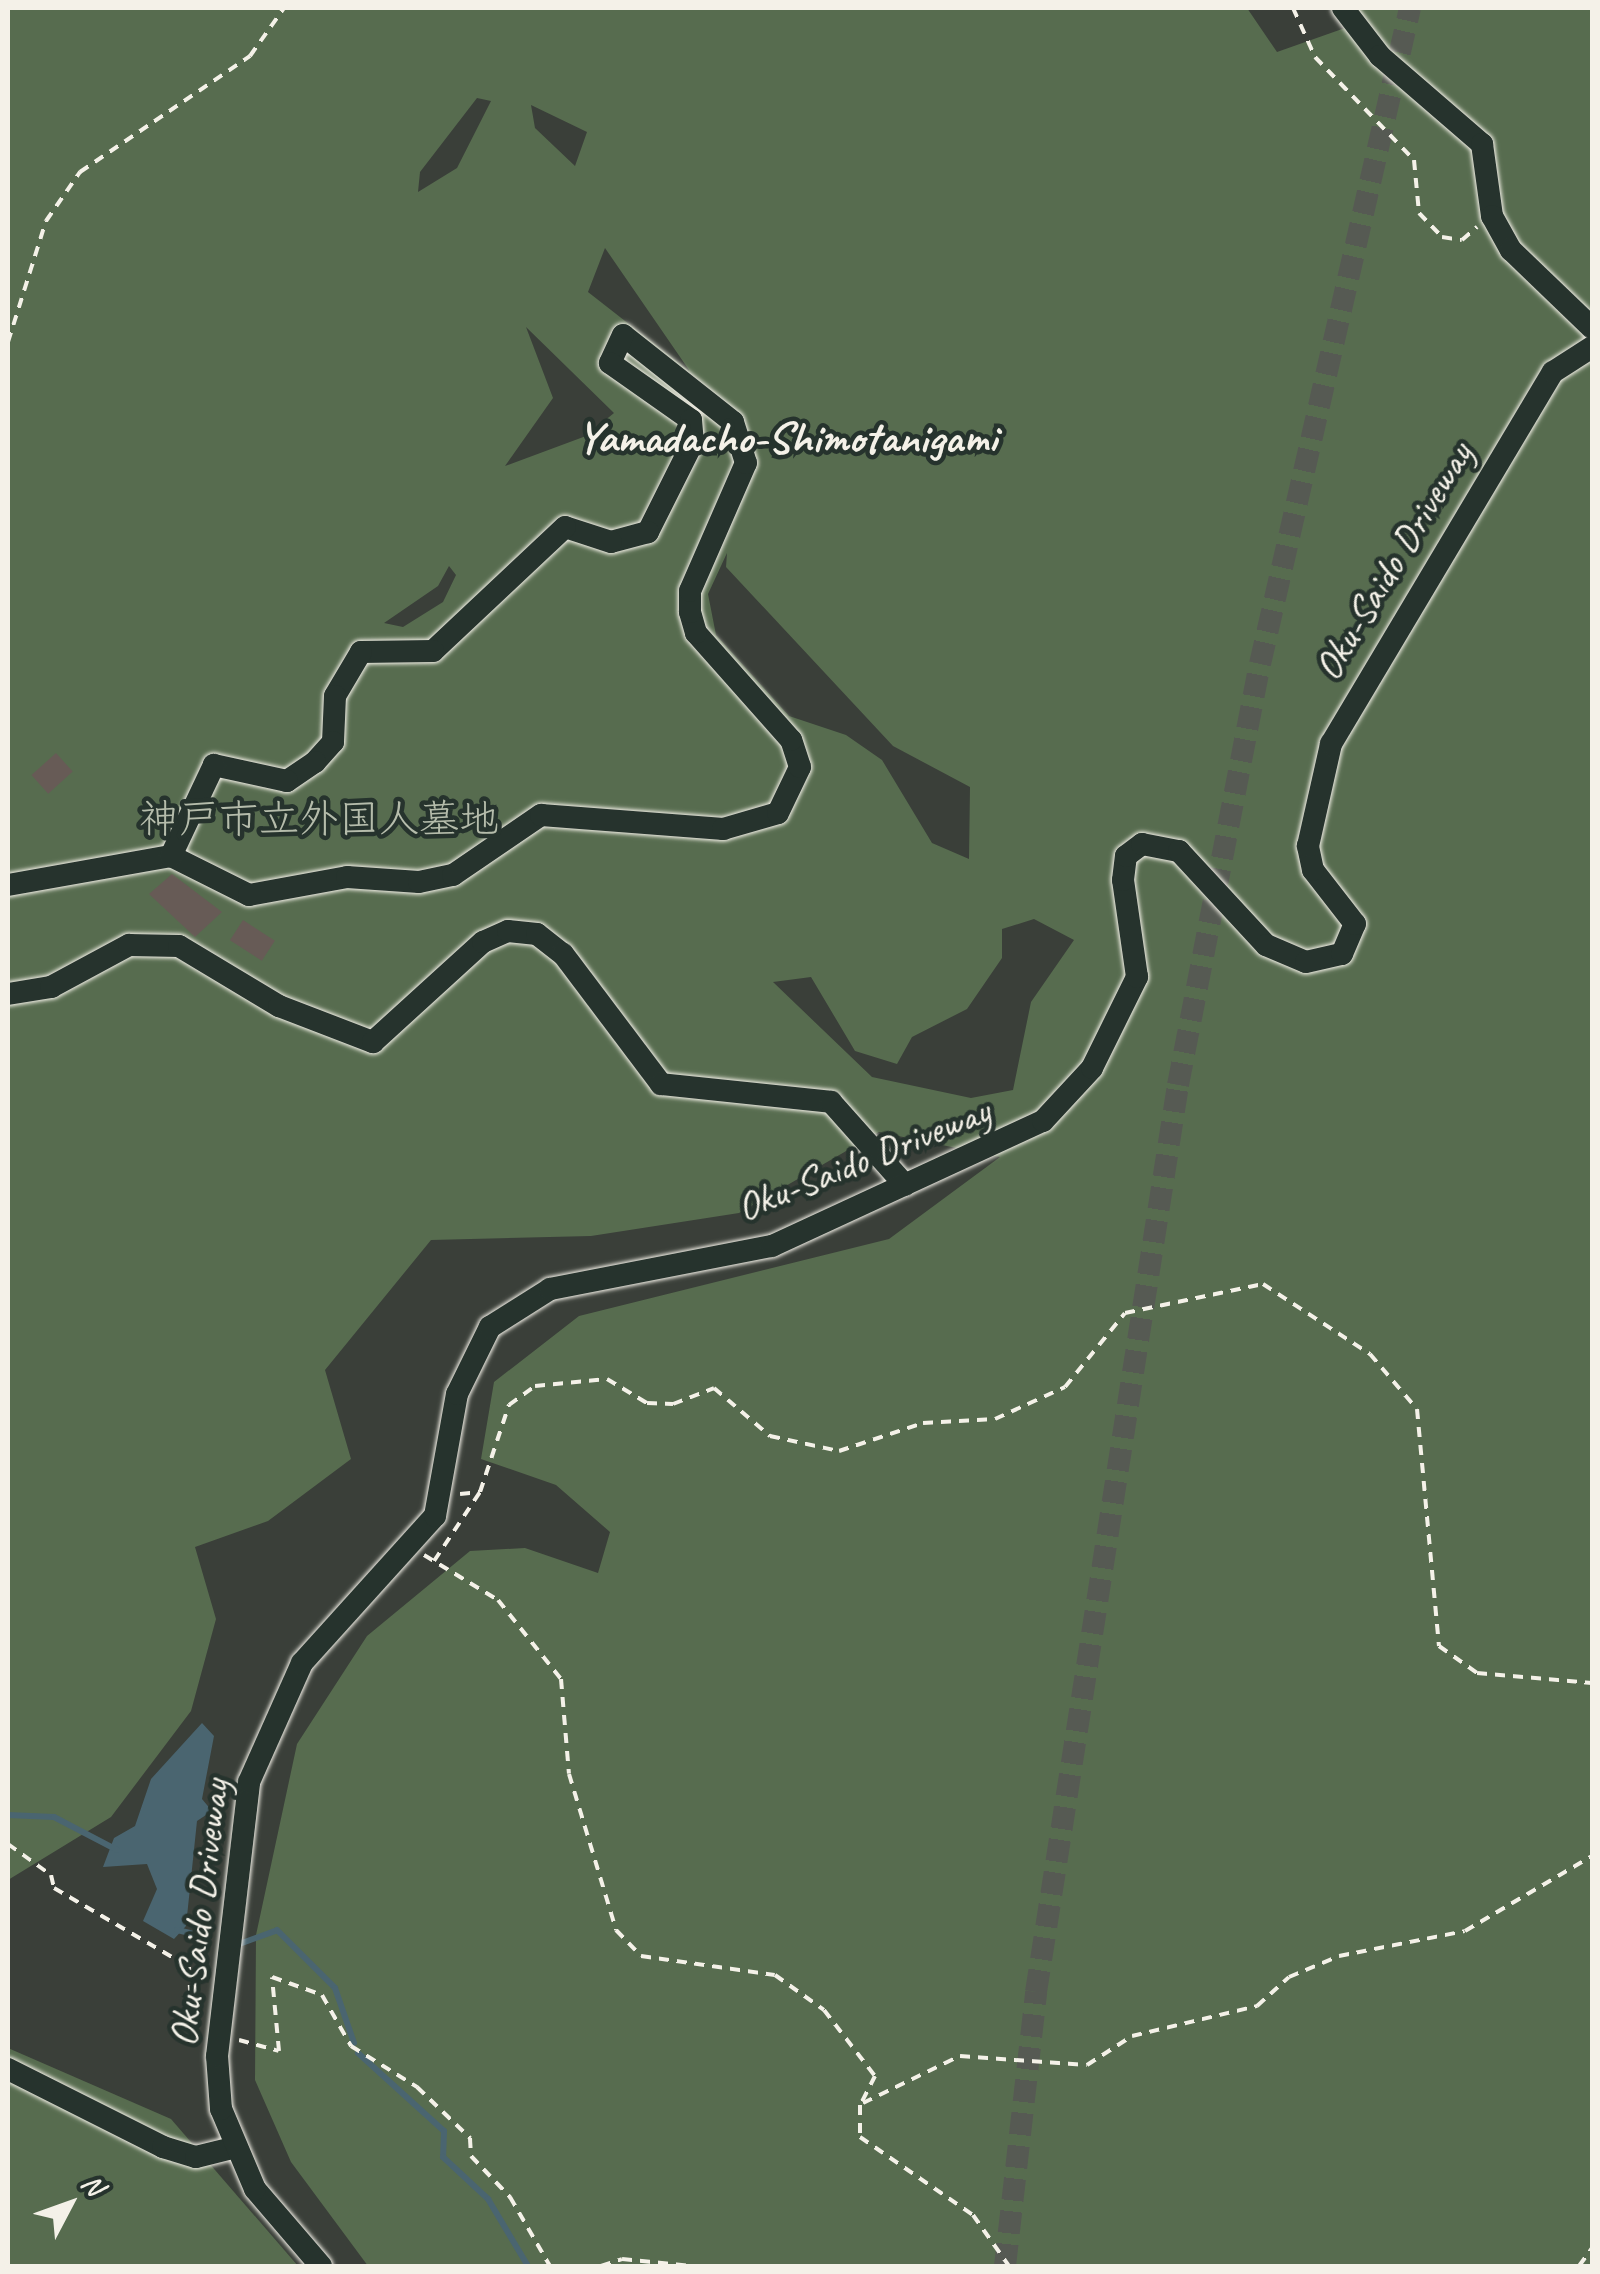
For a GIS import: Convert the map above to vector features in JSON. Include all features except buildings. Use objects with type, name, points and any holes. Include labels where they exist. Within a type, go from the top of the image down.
[{"type":"street","points":[[1343,8],[1380,56],[1482,144],[1492,216],[1511,250],[1592,328]]},
{"type":"street","points":[[8,885],[171,856],[250,895],[273,895],[347,877],[453,875],[540,815],[723,829],[778,813],[800,766],[790,740],[696,633],[690,612],[690,590],[746,463],[733,422],[623,335],[610,362],[691,420],[693,442],[648,532],[611,542],[566,527],[433,651],[362,652],[335,696],[333,742],[315,762],[287,781],[214,765],[171,856]]},
{"type":"street","name":"Oku-Saido Driveway","points":[[321,2266],[232,2148],[217,2056],[249,1782],[302,1663],[413,1548],[446,1482],[457,1394],[473,1352],[512,1308],[603,1276],[772,1246],[1043,1121],[1092,1068],[1137,977],[1123,880],[1126,856],[1142,844],[1179,851],[1266,945],[1306,962],[1342,954],[1355,924],[1313,870],[1308,846],[1331,744],[1553,372],[1592,346]]},
{"type":"street","points":[[8,994],[51,987],[129,945],[180,946],[279,1006],[373,1042],[483,942],[508,931],[537,934],[563,954],[661,1084],[831,1102],[905,1185]]},
{"type":"street","points":[[8,2069],[163,2147],[196,2158],[232,2148]]},
{"type":"path","points":[[8,342],[46,221],[80,172],[250,56],[284,8]]},
{"type":"path","points":[[1293,8],[1315,57],[1414,160],[1419,213],[1442,237],[1462,240],[1492,216]]},
{"type":"path","points":[[434,1561],[480,1492],[509,1405],[536,1386],[607,1379],[647,1404],[673,1404],[714,1388],[770,1436],[839,1451],[923,1423],[995,1419],[1065,1387],[1125,1313],[1263,1284],[1370,1354],[1417,1409],[1439,1646],[1477,1673],[1592,1682]]},
{"type":"path","points":[[413,1548],[498,1600],[560,1679],[569,1774],[616,1930],[641,1956],[775,1975],[824,2010],[875,2076],[860,2105],[860,2137],[973,2215],[1009,2266]]},
{"type":"path","points":[[8,1844],[51,1875],[54,1888],[190,1967],[192,2036],[210,2033]]},
{"type":"path","points":[[860,2105],[960,2056],[1087,2064],[1132,2036],[1257,2006],[1289,1977],[1339,1956],[1465,1931],[1592,1856]]},
{"type":"path","points":[[224,2036],[279,2051],[272,1977],[322,1995],[351,2046],[470,2138],[471,2156],[532,2226],[550,2266]]},
{"type":"path","points":[[1579,2266],[1592,2248]]},
{"type":"path","points":[[601,2266],[622,2260],[692,2266]]},
{"type":"green space","name":"神戸市立外国人墓地","points":[[8,8],[1247,8],[1277,52],[1345,28],[1345,8],[1592,8],[1592,2266],[368,2266],[291,2162],[255,2080],[256,1935],[297,1744],[367,1636],[470,1551],[525,1548],[598,1573],[610,1532],[556,1485],[481,1459],[494,1382],[579,1316],[889,1239],[1000,1157],[879,1132],[739,1213],[591,1236],[431,1240],[325,1370],[351,1459],[268,1521],[195,1547],[216,1619],[191,1711],[111,1817],[8,1880]],"holes":[[[477,98],[491,101],[457,168],[418,192],[420,172]],[[531,105],[587,132],[575,166],[535,128]],[[605,248],[689,370],[588,292]],[[526,327],[614,413],[586,436],[505,466],[553,398]],[[727,553],[726,567],[893,746],[970,787],[969,859],[932,843],[882,760],[846,735],[789,716],[716,635],[708,594]],[[449,566],[456,575],[443,602],[403,627],[384,623],[438,586]],[[1034,919],[1074,940],[1031,1002],[1013,1090],[971,1098],[872,1077],[773,982],[811,977],[855,1051],[897,1064],[912,1037],[967,1009],[1002,958],[1002,929]]]},
{"type":"green space","points":[[8,2048],[171,2119],[298,2266],[8,2266]]},
{"type":"water","points":[[202,1723],[214,1736],[202,1799],[212,1811],[197,1821],[186,1926],[174,1939],[143,1921],[157,1889],[147,1864],[103,1867],[114,1838],[135,1826],[151,1779]]},
{"type":"waterway","points":[[8,1815],[54,1817],[117,1850]]},
{"type":"waterway","points":[[177,1930],[207,1937]]},
{"type":"waterway","points":[[242,1943],[277,1930],[335,1988],[354,2043]]},
{"type":"waterway","points":[[358,2053],[444,2131],[443,2157],[488,2199],[528,2266]]},
{"type":"tunnel","points":[[1005,2266],[1036,1992],[1178,1085],[1260,664],[1410,8]]},
{"type":"district","name":"Yamadacho-Shimotanigami","points":[[787,438]]}]
